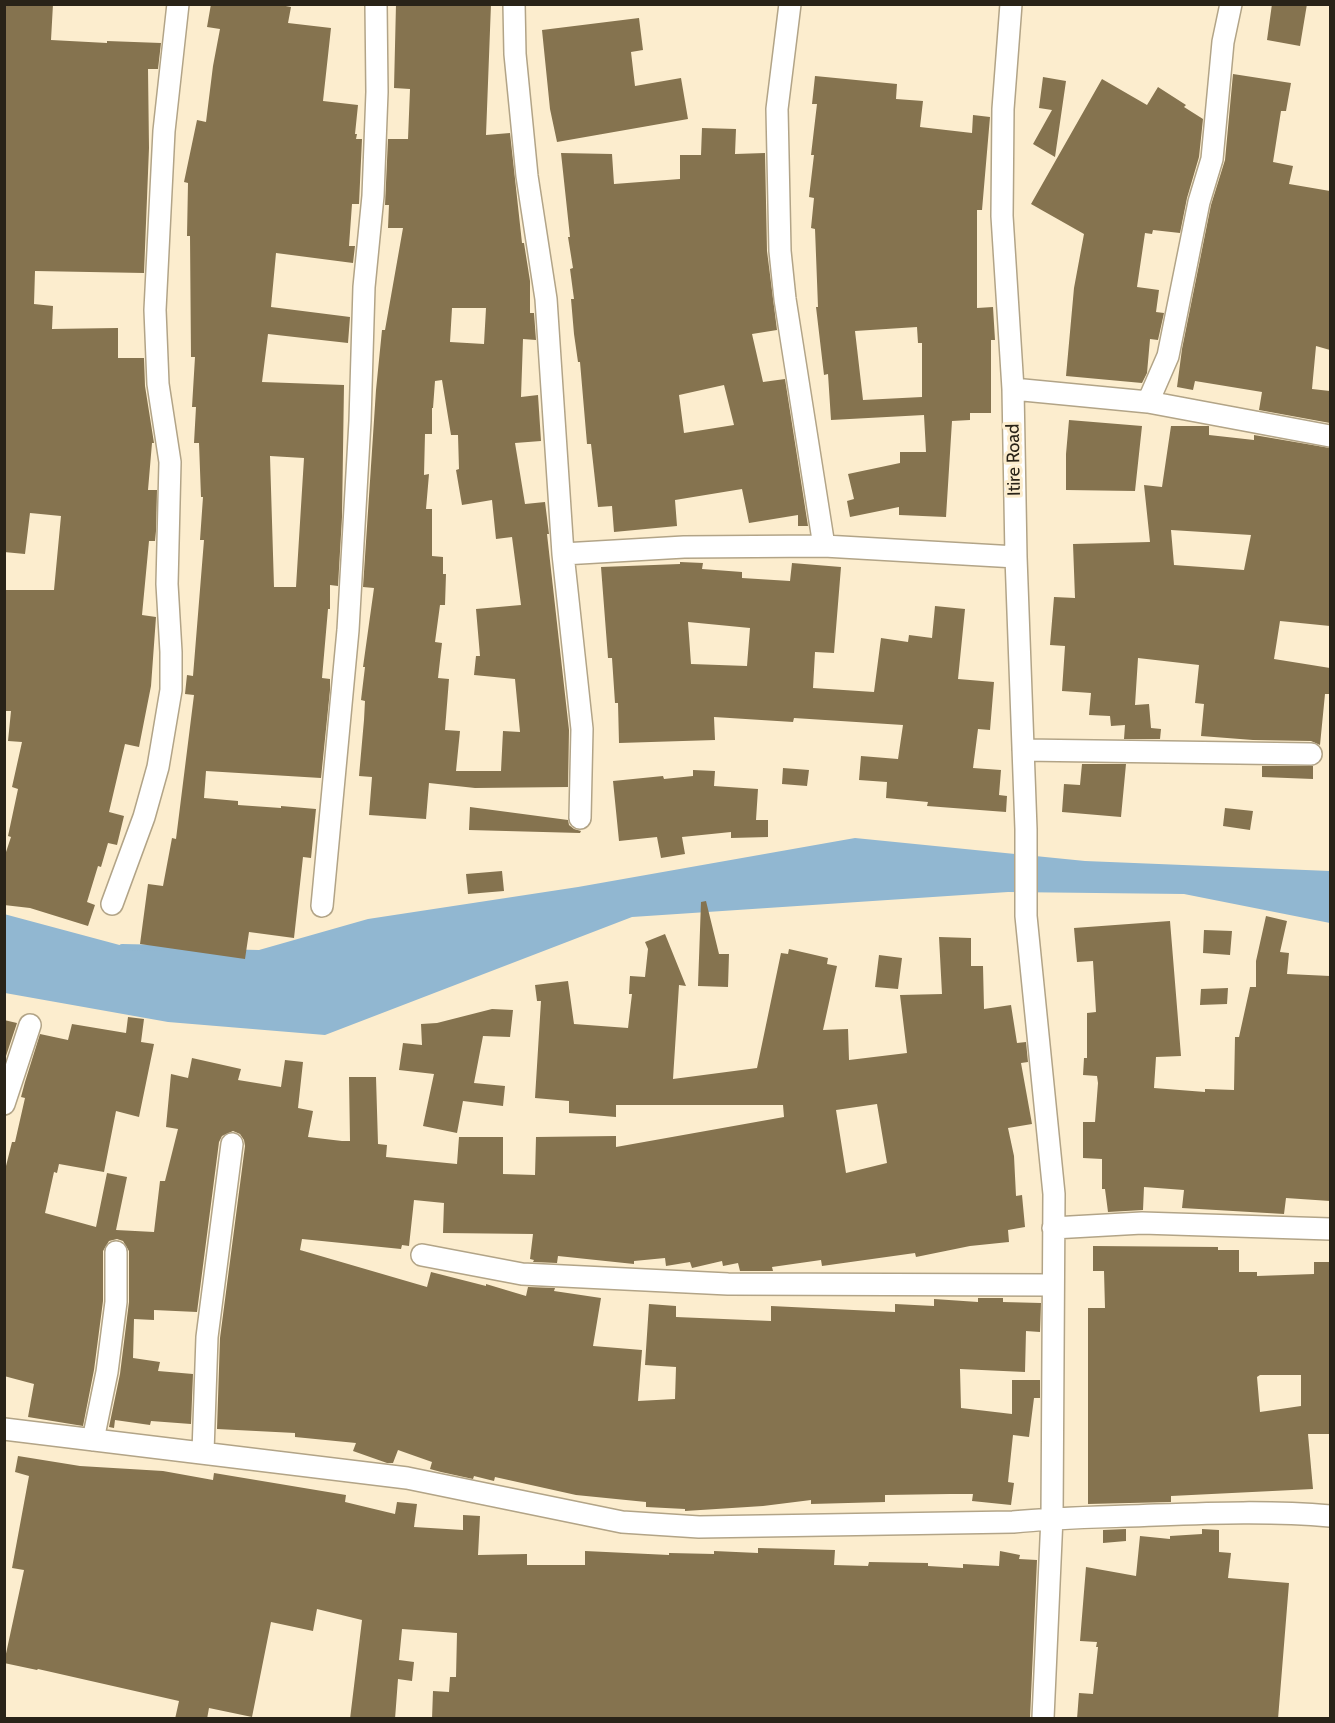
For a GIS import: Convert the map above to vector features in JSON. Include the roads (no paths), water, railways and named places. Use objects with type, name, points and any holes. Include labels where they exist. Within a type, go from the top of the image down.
[{"type":"street","points":[[112,904],[144,817],[158,767],[171,690],[167,584],[170,462],[158,384],[155,310],[164,131],[178,4]]},
{"type":"street","points":[[322,906],[351,587],[364,287],[373,196],[377,92],[376,4]]},
{"type":"street","points":[[514,4],[515,54],[527,176],[546,300],[563,554],[582,729],[580,818]]},
{"type":"street","points":[[790,4],[777,109],[780,252],[784,299],[824,546]]},
{"type":"street","name":"Itire Road","points":[[1011,4],[1003,110],[1002,216],[1013,389],[1016,557],[1026,829],[1026,916],[1054,1194],[1052,1517],[1043,1719]]},
{"type":"street","points":[[1148,402],[1168,356],[1200,202],[1212,159],[1223,42],[1231,4]]},
{"type":"street","points":[[1013,389],[1148,402],[1330,436]]},
{"type":"street","points":[[563,554],[684,547],[824,546],[1016,557]]},
{"type":"street","points":[[1023,750],[1311,754]]},
{"type":"street","points":[[4,1104],[30,1024]]},
{"type":"street","points":[[203,1452],[207,1336],[232,1144]]},
{"type":"street","points":[[1053,1228],[1142,1223],[1330,1229]]},
{"type":"street","points":[[93,1440],[116,1302],[116,1252]]},
{"type":"street","points":[[422,1256],[522,1274],[728,1284],[1053,1285]]},
{"type":"street","points":[[5,1431],[203,1452],[407,1478],[622,1522],[699,1527],[1014,1521],[1052,1517],[1240,1514],[1330,1516]]},
{"type":"water","points":[[855,838],[1085,861],[1330,871],[1330,923],[1184,894],[1008,892],[632,917],[325,1035],[168,1022],[5,993],[4,914],[127,947],[259,950],[368,919],[578,887]]},
{"type":"waterway","points":[[122,947],[168,948]]}]
